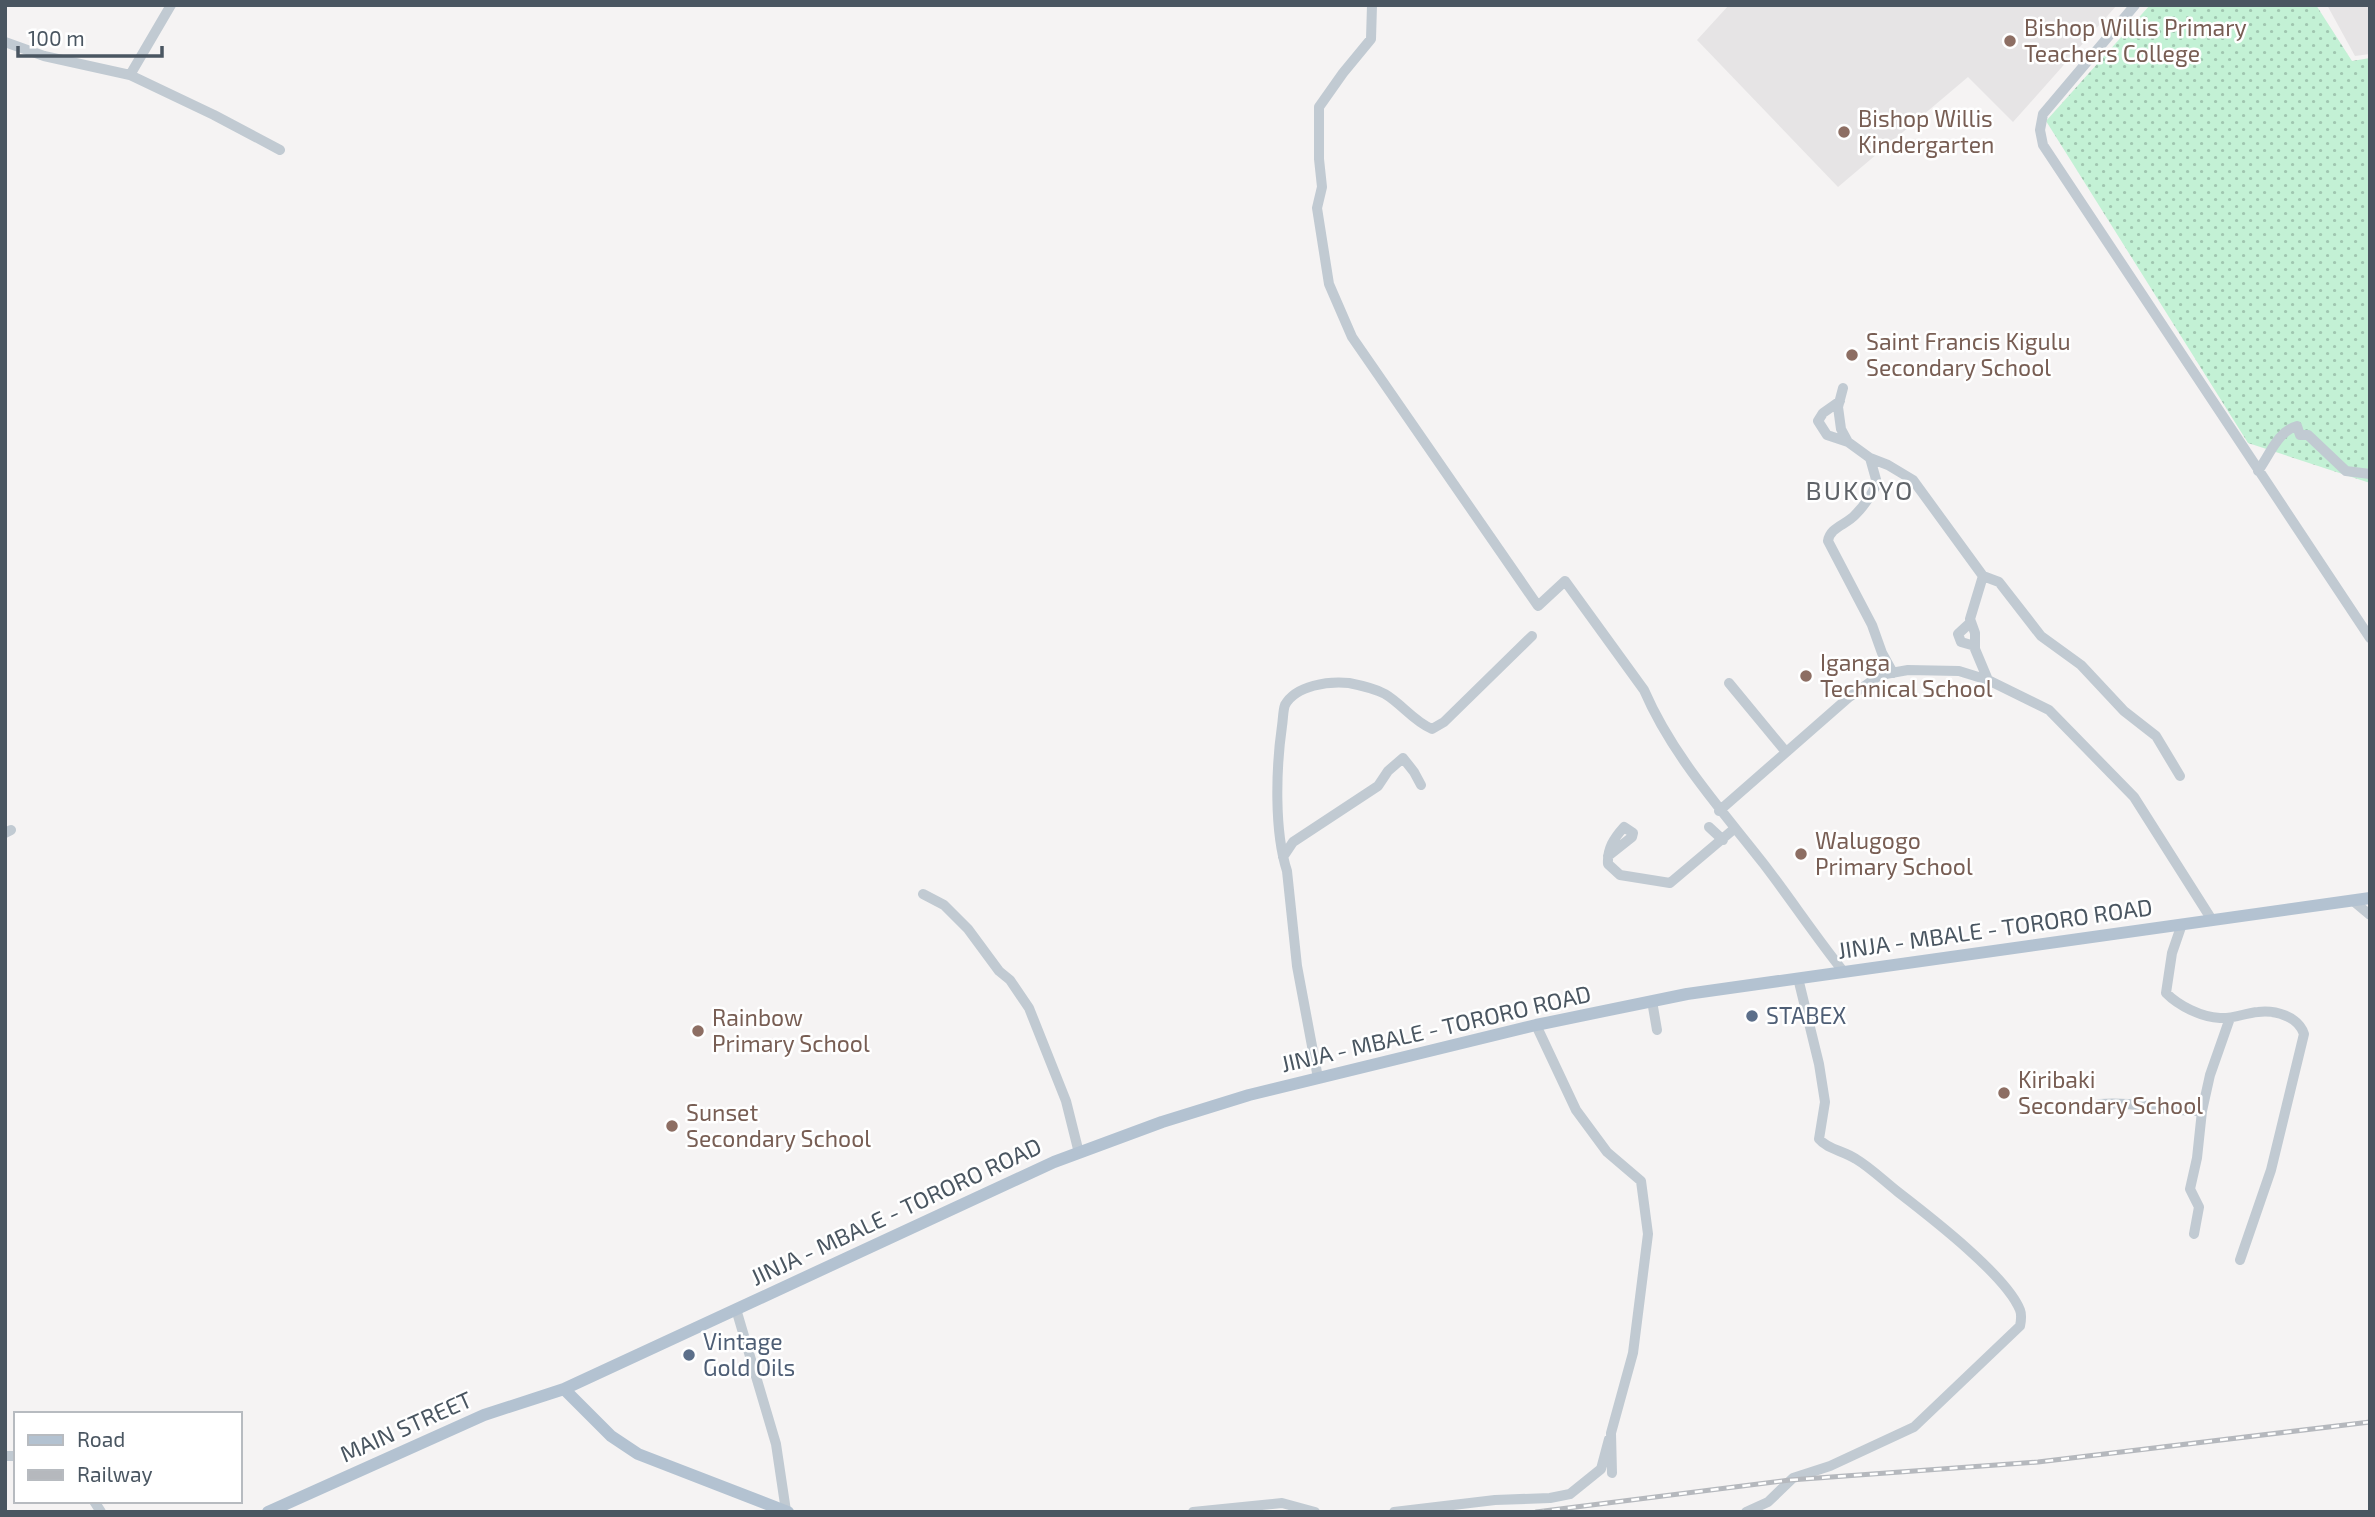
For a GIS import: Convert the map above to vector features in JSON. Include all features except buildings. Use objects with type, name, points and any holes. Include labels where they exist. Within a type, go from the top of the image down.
[{"type":"main road","name":"JINJA - MBALE - TORORO ROAD","points":[[564,1389],[1054,1162],[1228,1101],[1536,1026],[1652,1001],[1843,971],[2370,898]]},
{"type":"main road","points":[[564,1389],[611,1436],[638,1454],[787,1511]]},
{"type":"main road","name":"MAIN STREET","points":[[268,1512],[484,1415],[564,1389]]},
{"type":"street","points":[[130,75],[171,5]]},
{"type":"street","points":[[1372,5],[1371,40],[1343,73],[1320,107],[1319,159],[1322,187],[1317,208],[1329,284],[1352,337],[1538,606],[1565,582],[1644,690],[1653,710],[1719,811],[1770,872],[1843,971]]},
{"type":"street","points":[[2135,5],[2043,114],[2040,131],[2043,145],[2370,638]]},
{"type":"street","points":[[5,41],[44,57],[130,75],[280,150]]},
{"type":"street","points":[[1843,388],[1838,407],[1841,429],[1849,442]]},
{"type":"street","points":[[1840,401],[1823,413],[1818,421],[1827,435],[1849,442],[1870,458],[1913,480],[1983,576],[1999,582],[2041,636],[2081,665],[2124,711],[2156,736],[2180,776]]},
{"type":"street","points":[[2258,471],[2279,439],[2290,428],[2297,426],[2300,435],[2308,435],[2346,471],[2370,474]]},
{"type":"street","points":[[1870,458],[1877,483],[1870,500],[1852,519],[1835,529],[1828,541],[1893,673]]},
{"type":"street","points":[[1983,576],[1971,622],[1975,646],[1988,680]]},
{"type":"street","points":[[1971,622],[1958,634],[1961,642],[1975,646]]},
{"type":"street","points":[[1318,1078],[1297,966],[1293,916],[1283,857],[1278,792],[1279,749],[1285,706],[1298,693],[1323,683],[1350,684],[1384,694],[1419,723],[1432,729],[1444,722],[1532,636]]},
{"type":"street","points":[[1719,811],[1849,698],[1880,676],[1909,670],[1959,671],[1988,680],[2049,709],[2134,797],[2212,920]]},
{"type":"street","points":[[1730,683],[1786,752]]},
{"type":"street","points":[[1283,857],[1293,842],[1378,786],[1388,771],[1403,758],[1421,785]]},
{"type":"street","points":[[1709,827],[1723,840]]},
{"type":"street","points":[[1608,856],[1608,864],[1620,875],[1670,883],[1734,829]]},
{"type":"street","points":[[923,894],[944,905],[968,929],[1029,1008],[1066,1101],[1079,1153]]},
{"type":"street","points":[[2352,900],[2370,915]]},
{"type":"street","points":[[2182,924],[2172,953],[2166,993],[2176,1003],[2218,1018],[2259,1012],[2286,1016],[2301,1026],[2304,1034],[2271,1170],[2240,1260]]},
{"type":"street","points":[[1746,1512],[1768,1502],[1793,1478],[1838,1462],[1914,1427],[2020,1326],[2021,1318],[2020,1310],[2003,1284],[1969,1251],[1854,1157],[1823,1144],[1819,1139],[1825,1102],[1798,978]]},
{"type":"street","points":[[1652,1001],[1657,1030]]},
{"type":"street","points":[[2194,1234],[2199,1207],[2190,1188],[2197,1158],[2202,1111],[2210,1075],[2230,1018]]},
{"type":"street","points":[[1394,1512],[1495,1500],[1550,1498],[1570,1493],[1601,1469],[1633,1353],[1648,1234],[1641,1181],[1607,1152],[1576,1110],[1536,1026]]},
{"type":"street","points":[[2100,1104],[2120,1102],[2176,1111],[2202,1111]]},
{"type":"street","points":[[736,1309],[776,1444],[787,1511]]},
{"type":"street","points":[[1611,1433],[1612,1473]]},
{"type":"street","points":[[1193,1512],[1282,1503],[1315,1512]]},
{"type":"shaded area","name":"Bishop Willis Kindergarten","points":[[1729,5],[2117,5],[2013,122],[1968,77],[1838,187],[1697,40]]},
{"type":"shaded area","points":[[2327,5],[2370,5],[2370,54],[2355,56]]},
{"type":"green space","points":[[2150,5],[2316,5],[2352,61],[2370,58],[2370,483],[2248,443],[2046,121]]},
{"type":"railway","points":[[1536,1512],[1790,1480],[2038,1462],[2370,1422]]},
{"type":"place","name":"Bishop Willis Primary Teachers College","points":[[2010,41]]},
{"type":"place","name":"Bishop Willis Kindergarten","points":[[1844,132]]},
{"type":"place","name":"Saint Francis Kigulu Secondary School","points":[[1852,355]]},
{"type":"place","name":"Iganga Technical School","points":[[1806,676]]},
{"type":"place","name":"Walugogo Primary School","points":[[1801,854]]},
{"type":"place","name":"STABEX","points":[[1752,1016]]},
{"type":"place","name":"Rainbow Primary School","points":[[698,1031]]},
{"type":"place","name":"Kiribaki Secondary School","points":[[2004,1093]]},
{"type":"place","name":"Sunset Secondary School","points":[[672,1126]]},
{"type":"place","name":"Vintage Gold Oils","points":[[689,1355]]},
{"type":"district","name":"BUKOYO","points":[[1860,491]]}]
